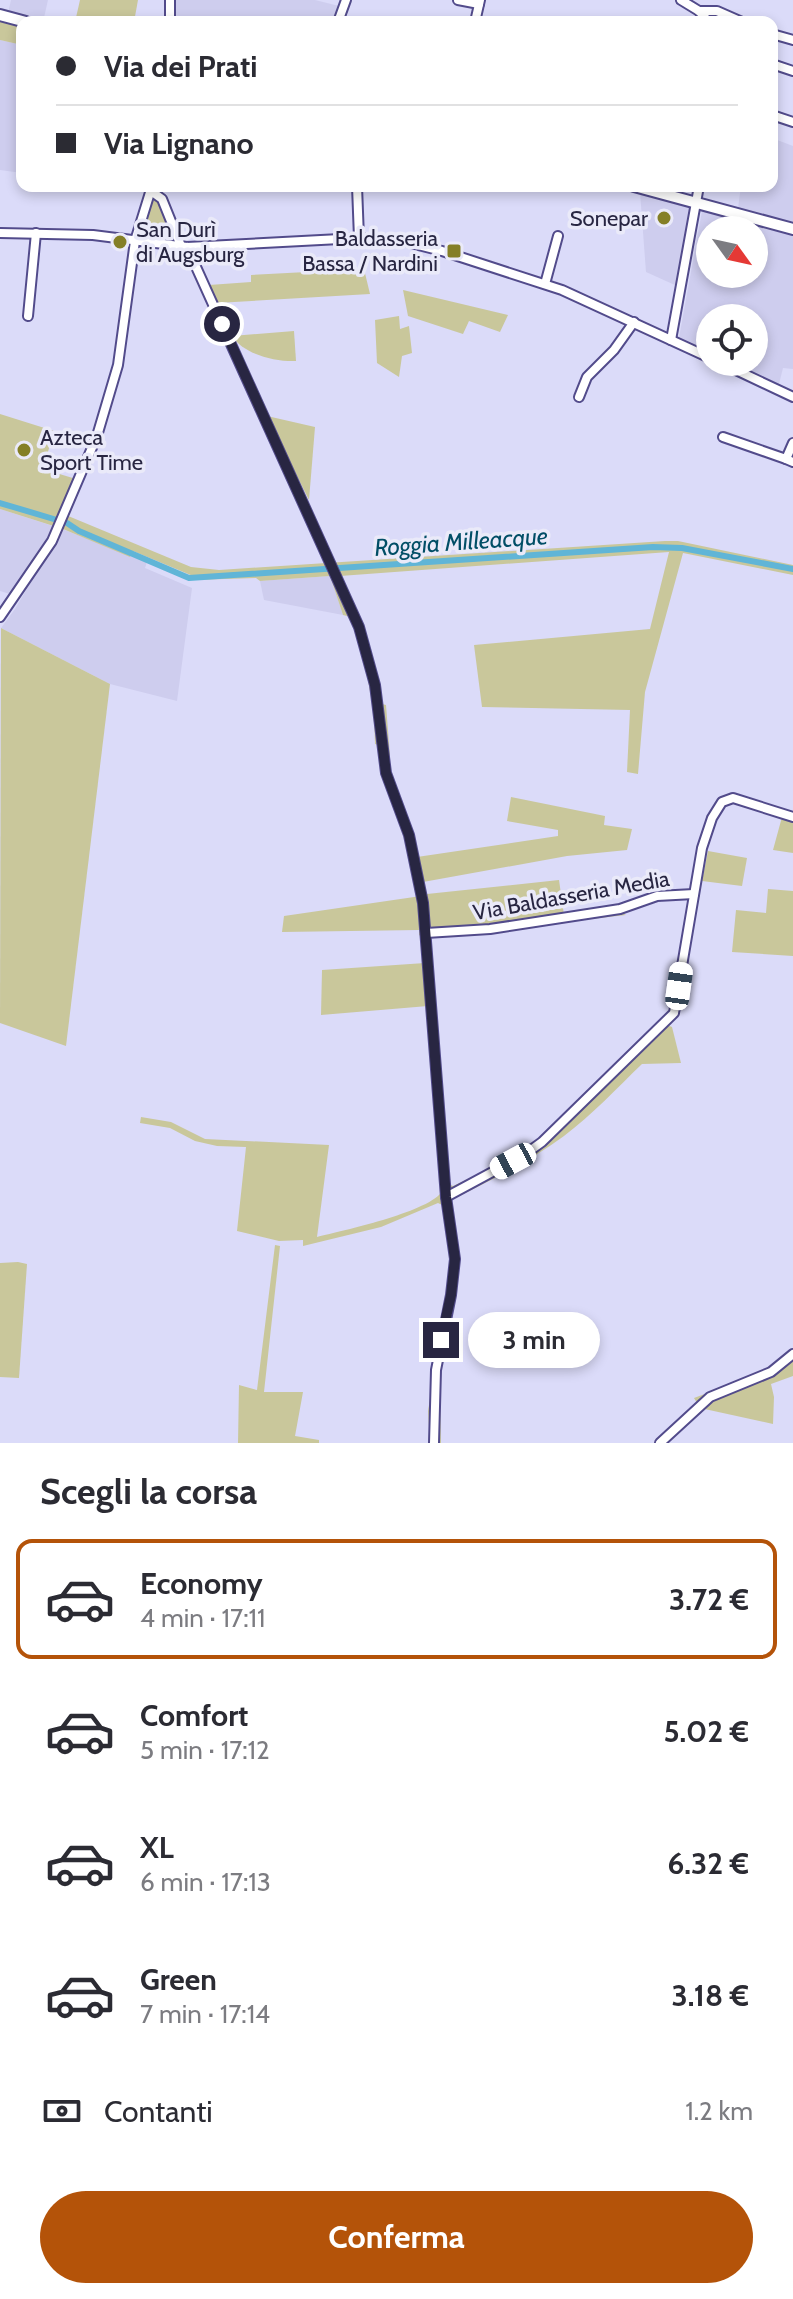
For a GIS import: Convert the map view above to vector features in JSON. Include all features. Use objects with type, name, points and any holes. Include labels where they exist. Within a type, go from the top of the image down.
[{"type":"main road","points":[[656,192],[793,229]]},
{"type":"street","points":[[458,0],[480,2]]},
{"type":"street","points":[[681,0],[704,16]]},
{"type":"street","points":[[717,11],[718,0]]},
{"type":"street","points":[[699,11],[717,11],[728,16]]},
{"type":"street","points":[[0,617],[43,556],[62,520],[97,436],[113,387],[126,317],[135,241],[150,192]]},
{"type":"street","points":[[156,192],[184,246],[359,627],[375,685],[386,773],[409,835],[423,903],[446,1197],[455,1259],[436,1370],[434,1443]]},
{"type":"street","points":[[357,192],[359,238]]},
{"type":"street","points":[[671,340],[698,192]]},
{"type":"street","points":[[0,233],[93,235],[184,246],[359,238],[413,243],[545,284],[696,352]]},
{"type":"street","points":[[28,316],[36,233]]},
{"type":"street","points":[[545,284],[558,236]]},
{"type":"street","points":[[579,397],[587,377],[614,350],[634,322]]},
{"type":"street","points":[[749,376],[793,397]]},
{"type":"street","points":[[723,437],[789,460],[793,443]]},
{"type":"street","name":"Via Baldasseria Media","points":[[426,933],[490,929],[620,909],[657,896],[694,894],[704,839],[724,800],[733,798],[793,817]]},
{"type":"street","points":[[446,1197],[542,1142],[673,1016],[694,894]]},
{"type":"street","points":[[660,1443],[710,1397],[771,1372],[793,1354]]},
{"type":"shaded area","points":[[11,0],[48,0],[44,16],[8,13]]},
{"type":"shaded area","points":[[80,0],[138,0],[135,16],[76,16]]},
{"type":"shaded area","points":[[175,0],[315,0],[339,6],[335,16],[175,16]]},
{"type":"shaded area","points":[[0,19],[16,23],[16,44],[0,40]]},
{"type":"shaded area","points":[[0,40],[16,44],[16,172],[0,170]]},
{"type":"shaded area","points":[[778,140],[793,146],[793,223],[738,208],[740,192],[778,192]]},
{"type":"shaded area","points":[[640,192],[691,206],[677,286],[646,272]]},
{"type":"shaded area","points":[[155,199],[170,230],[166,239],[146,236],[142,229]]},
{"type":"shaded area","points":[[702,211],[721,216],[701,216]]},
{"type":"shaded area","points":[[768,228],[793,235],[793,369],[783,368],[779,384],[762,376],[768,376],[768,304],[696,304],[696,346],[679,338],[696,244],[696,288],[768,288]]},
{"type":"shaded area","points":[[364,269],[370,294],[217,303],[209,285],[251,282],[251,275]]},
{"type":"shaded area","points":[[403,290],[508,315],[500,332],[469,321],[463,334],[408,316]]},
{"type":"shaded area","points":[[399,316],[400,329],[409,326],[412,353],[402,356],[399,377],[377,363],[375,320]]},
{"type":"shaded area","points":[[294,331],[296,361],[260,356],[244,348],[232,336]]},
{"type":"shaded area","points":[[0,414],[54,431],[43,469],[76,479],[61,513],[191,567],[219,570],[665,541],[793,565],[793,575],[683,553],[645,692],[638,774],[627,772],[630,710],[482,707],[474,645],[650,629],[669,552],[340,576],[371,658],[382,704],[386,705],[390,756],[386,755],[388,774],[417,857],[558,836],[558,830],[507,821],[511,797],[605,816],[604,825],[632,829],[627,850],[567,856],[423,882],[427,894],[559,880],[564,915],[615,909],[626,915],[433,937],[430,941],[450,1185],[548,1141],[667,1025],[672,1027],[681,1063],[642,1064],[564,1136],[523,1163],[451,1200],[459,1264],[455,1303],[447,1327],[437,1389],[440,1391],[441,1443],[430,1443],[428,1411],[452,1266],[442,1205],[438,1203],[381,1227],[303,1246],[303,1240],[279,1241],[237,1231],[246,1147],[217,1146],[195,1141],[170,1128],[140,1123],[141,1117],[171,1122],[205,1139],[329,1145],[317,1237],[402,1214],[441,1193],[428,1006],[321,1015],[322,970],[425,963],[424,938],[419,935],[419,930],[282,932],[284,916],[421,896],[379,745],[375,744],[368,680],[351,617],[343,615],[330,576],[260,581],[256,578],[193,580],[193,576],[133,551],[130,557],[63,529],[0,509]]},
{"type":"shaded area","points":[[267,416],[315,427],[309,500]]},
{"type":"shaded area","points":[[0,509],[56,527],[13,595],[0,591]]},
{"type":"shaded area","points":[[62,529],[147,562],[145,568],[192,588],[177,701],[110,684],[1,628]]},
{"type":"shaded area","points":[[330,576],[343,615],[264,600],[260,581]]},
{"type":"shaded area","points":[[1,628],[110,684],[66,1046],[0,1023]]},
{"type":"shaded area","points":[[782,817],[793,820],[793,853],[773,850]]},
{"type":"shaded area","points":[[708,851],[747,858],[742,886],[702,881]]},
{"type":"shaded area","points":[[768,889],[793,891],[793,956],[732,952],[736,910],[766,913]]},
{"type":"shaded area","points":[[275,1245],[280,1246],[264,1392],[303,1392],[295,1436],[319,1440],[319,1443],[238,1443],[239,1385],[257,1390]]},
{"type":"shaded area","points":[[0,1263],[27,1264],[19,1378],[0,1377]]},
{"type":"shaded area","points":[[793,1359],[793,1376],[771,1384],[773,1424],[700,1408],[694,1398],[770,1376]]},
{"type":"waterway","name":"Roggia Milleacque","points":[[0,503],[67,523],[189,578],[653,547],[682,548],[793,569]]},
{"type":"place","name":"Sonepar","points":[[664,218]]},
{"type":"place","name":"San Durì di Augsburg","points":[[120,242]]},
{"type":"place","name":"Baldasseria Bassa / Nardini","points":[[454,251]]},
{"type":"place","name":"Azteca Sport Time","points":[[24,450]]},
{"type":"route","points":[[222,324],[359,627],[375,685],[386,773],[409,835],[419,880],[446,1197],[455,1259],[441,1340]]}]
